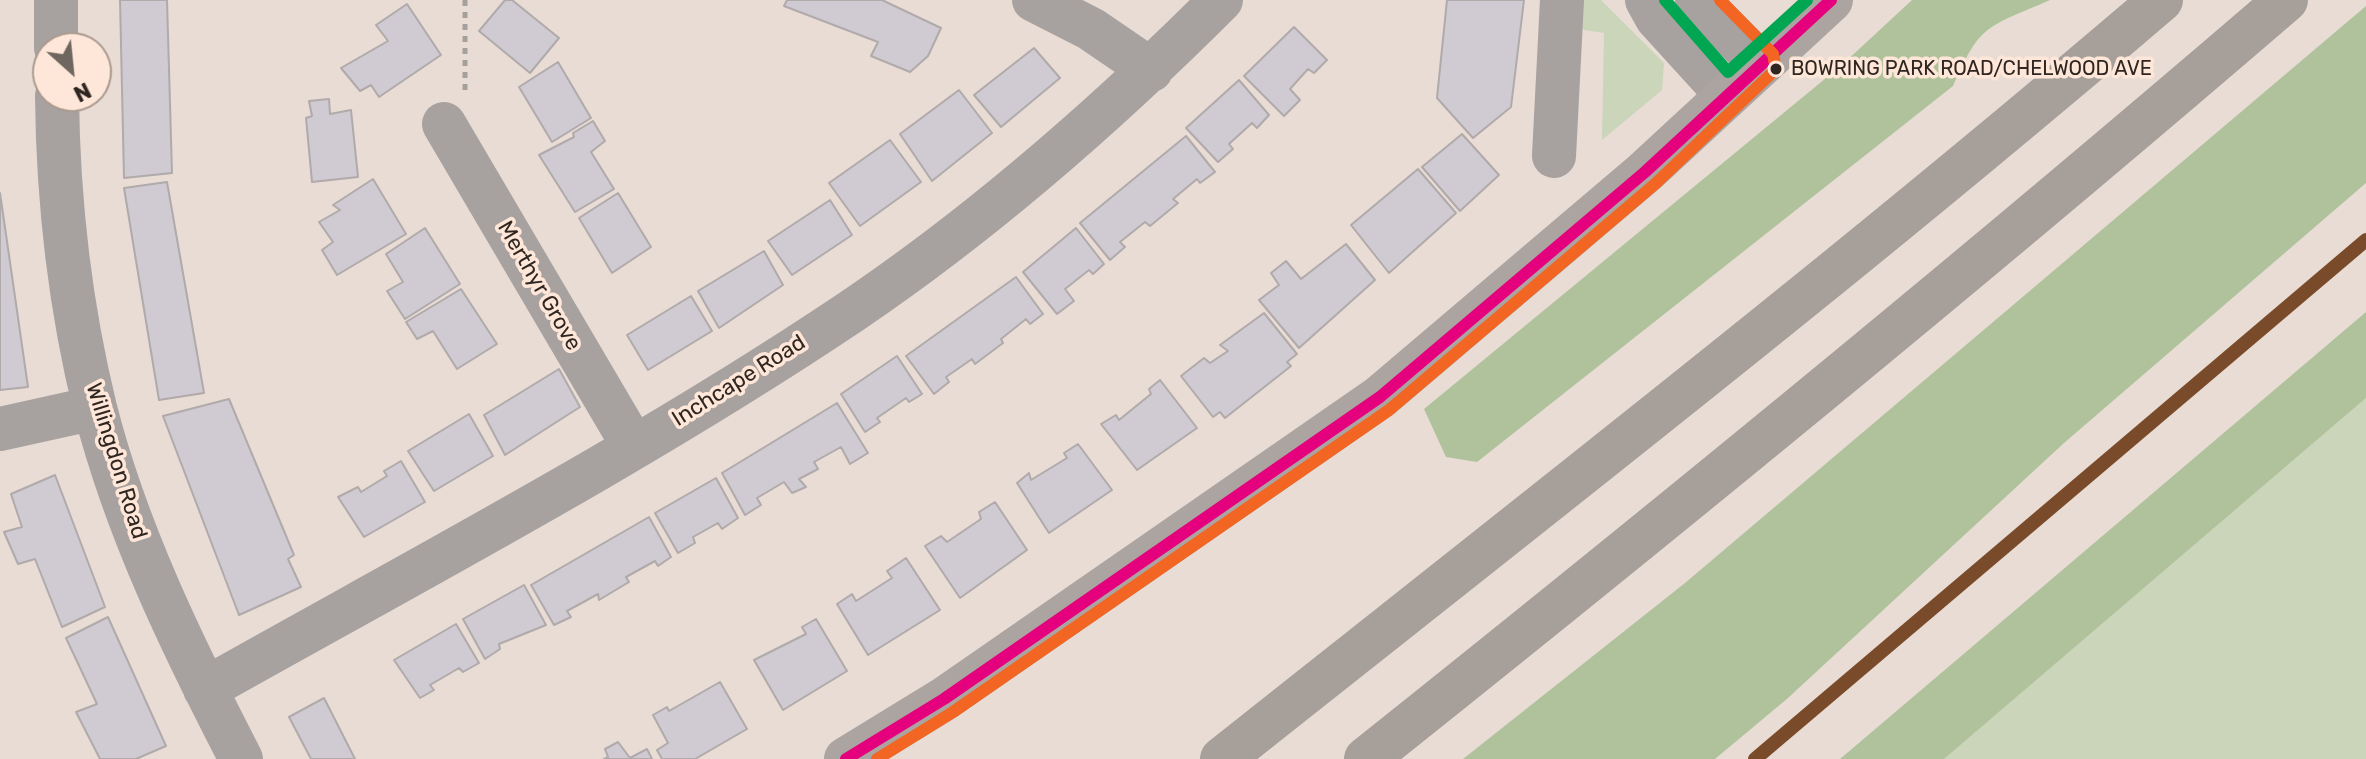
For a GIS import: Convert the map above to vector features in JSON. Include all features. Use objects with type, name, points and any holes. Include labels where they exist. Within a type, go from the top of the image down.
[{"type":"highway","points":[[1222,759],[1997,140],[2161,0]]},
{"type":"highway","points":[[1366,759],[1724,474],[2045,207],[2286,0]]},
{"type":"highway","points":[[1191,759],[1425,597]]},
{"type":"main road","points":[[846,759],[944,699],[1380,397],[1645,172],[1831,0]]},
{"type":"street","points":[[56,0],[56,32]]},
{"type":"street","points":[[1034,0],[1091,29],[1151,70]]},
{"type":"street","name":"Inchcape Road","points":[[205,689],[634,447],[853,310],[996,203],[1151,70],[1221,0]]},
{"type":"street","points":[[1554,156],[1562,0]]},
{"type":"street","points":[[1647,0],[1657,18],[1727,95]]},
{"type":"street","points":[[1697,0],[1761,64]]},
{"type":"street","name":"Willingdon Road","points":[[58,112],[65,254],[95,408],[139,540],[205,689],[241,759]]},
{"type":"street","name":"Merthyr Grove","points":[[444,124],[634,447]]},
{"type":"street","points":[[0,429],[95,408]]},
{"type":"path","points":[[444,124],[465,94],[465,0]]},
{"type":"green space","points":[[1580,0],[1601,0],[1664,63],[1662,90],[1602,140],[1604,33],[1584,30],[1579,24]]},
{"type":"green space","points":[[1912,0],[2050,0],[1988,30],[1971,50],[1953,86],[1477,462],[1446,457],[1424,409],[1843,64]]},
{"type":"green space","points":[[2366,6],[2366,183],[2064,443],[1788,698],[1715,759],[1463,759],[1685,583]]},
{"type":"green space","points":[[2366,312],[2366,398],[1944,759],[1840,759]]},
{"type":"green space","points":[[2366,398],[2366,759],[1944,759]]},
{"type":"building","points":[[120,0],[167,0],[172,173],[124,178]]},
{"type":"building","points":[[505,0],[512,0],[559,38],[530,73],[479,31]]},
{"type":"building","points":[[787,0],[882,0],[941,28],[928,56],[910,72],[871,56],[878,42],[784,6]]},
{"type":"building","points":[[1447,0],[1524,0],[1511,107],[1473,138],[1437,98]]},
{"type":"building","points":[[407,4],[441,55],[379,97],[371,85],[360,91],[341,68],[388,41],[376,25]]},
{"type":"building","points":[[1294,27],[1327,60],[1314,73],[1308,69],[1290,89],[1300,100],[1284,116],[1244,76]]},
{"type":"building","points":[[1034,48],[1060,78],[1001,127],[974,95]]},
{"type":"building","points":[[558,62],[591,118],[552,142],[519,87]]},
{"type":"building","points":[[1239,80],[1269,115],[1257,128],[1252,123],[1229,144],[1233,149],[1218,162],[1186,128]]},
{"type":"building","points":[[959,90],[992,133],[932,181],[900,134]]},
{"type":"building","points":[[329,99],[330,114],[351,110],[358,177],[312,182],[306,118],[312,116],[309,101]]},
{"type":"building","points":[[593,121],[605,141],[591,152],[614,189],[575,212],[539,155],[574,137],[573,133]]},
{"type":"building","points":[[1462,134],[1499,175],[1460,211],[1422,167]]},
{"type":"building","points":[[1186,136],[1215,172],[1200,183],[1197,179],[1173,199],[1178,203],[1150,226],[1145,222],[1120,242],[1125,247],[1110,260],[1080,223]]},
{"type":"building","points":[[890,140],[921,182],[860,226],[829,183]]},
{"type":"building","points":[[1418,169],[1456,213],[1389,273],[1351,225]]},
{"type":"building","points":[[373,179],[406,234],[337,275],[322,250],[333,242],[319,222],[340,210],[333,205]]},
{"type":"building","points":[[167,182],[204,393],[159,400],[124,188]]},
{"type":"building","points":[[0,193],[28,387],[0,390]]},
{"type":"building","points":[[618,193],[651,247],[612,273],[579,218]]},
{"type":"building","points":[[830,200],[852,235],[792,275],[768,241]]},
{"type":"building","points":[[425,228],[460,284],[405,319],[387,291],[403,282],[386,254]]},
{"type":"building","points":[[1076,228],[1104,264],[1093,274],[1089,270],[1065,289],[1074,301],[1057,314],[1023,272]]},
{"type":"building","points":[[1346,244],[1375,280],[1299,348],[1259,300],[1279,285],[1271,273],[1286,261],[1301,279]]},
{"type":"building","points":[[764,251],[783,285],[719,328],[698,291]]},
{"type":"building","points":[[1016,277],[1043,314],[1030,324],[1026,319],[1001,339],[1003,343],[975,364],[972,359],[946,377],[949,382],[934,394],[906,356]]},
{"type":"building","points":[[461,289],[497,344],[457,369],[433,331],[417,339],[406,322]]},
{"type":"building","points":[[691,296],[712,331],[648,370],[627,335]]},
{"type":"building","points":[[1264,313],[1297,354],[1287,362],[1291,366],[1225,418],[1220,412],[1213,417],[1181,376],[1204,358],[1210,363],[1228,351],[1220,345]]},
{"type":"building","points":[[897,356],[922,394],[909,402],[906,398],[877,418],[880,422],[865,432],[841,394]]},
{"type":"building","points":[[559,369],[580,407],[505,455],[484,415]]},
{"type":"building","points":[[1160,380],[1197,428],[1137,470],[1101,424],[1116,415],[1119,420],[1151,394],[1149,389]]},
{"type":"building","points":[[229,399],[294,555],[288,559],[301,587],[239,615],[163,416]]},
{"type":"building","points":[[837,403],[868,453],[850,464],[841,447],[814,462],[818,469],[799,479],[806,487],[792,493],[784,482],[757,498],[761,505],[745,515],[722,473]]},
{"type":"building","points":[[469,414],[493,456],[434,491],[408,451]]},
{"type":"building","points":[[1078,444],[1112,490],[1049,533],[1017,483],[1029,473],[1031,480],[1067,458],[1064,453]]},
{"type":"building","points":[[401,461],[425,502],[364,537],[338,497],[358,487],[361,492],[387,476],[384,471]]},
{"type":"building","points":[[55,475],[105,607],[62,627],[35,559],[18,564],[4,532],[22,527],[11,494]]},
{"type":"building","points":[[716,478],[738,518],[722,529],[718,523],[693,537],[695,543],[678,553],[655,513]]},
{"type":"building","points":[[995,502],[1027,550],[960,598],[925,546],[941,536],[947,542],[981,519],[979,512]]},
{"type":"building","points":[[649,517],[671,557],[658,566],[655,561],[626,577],[629,582],[599,600],[598,594],[567,611],[571,617],[554,625],[531,585]]},
{"type":"building","points":[[906,558],[940,610],[868,655],[837,604],[852,594],[856,601],[892,578],[887,571]]},
{"type":"building","points":[[524,585],[546,625],[499,644],[500,649],[485,659],[463,619]]},
{"type":"building","points":[[108,617],[166,746],[136,759],[100,759],[76,712],[97,704],[66,638]]},
{"type":"building","points":[[816,619],[847,671],[783,710],[754,660],[806,634],[802,627]]},
{"type":"building","points":[[456,624],[479,663],[463,672],[459,668],[430,685],[434,690],[420,698],[394,660]]},
{"type":"building","points":[[720,682],[747,729],[695,759],[662,759],[657,750],[668,743],[653,715],[667,707],[669,711]]},
{"type":"building","points":[[324,698],[355,759],[311,759],[289,717]]},
{"type":"building","points":[[618,742],[630,758],[647,749],[652,759],[604,759],[608,757],[605,749]]},
{"type":"transit line","points":[[1665,0],[1728,72],[1807,0]]},
{"type":"transit line","points":[[877,759],[953,712],[1389,410],[1655,184],[1776,69],[1773,54],[1720,0]]},
{"type":"transit line","points":[[846,759],[944,699],[1380,397],[1645,172],[1831,0]]},
{"type":"transit line","points":[[1755,759],[2366,240]]},
{"type":"place","name":"BOWRING PARK ROAD/CHELWOOD AVE","points":[[1776,69]]}]
